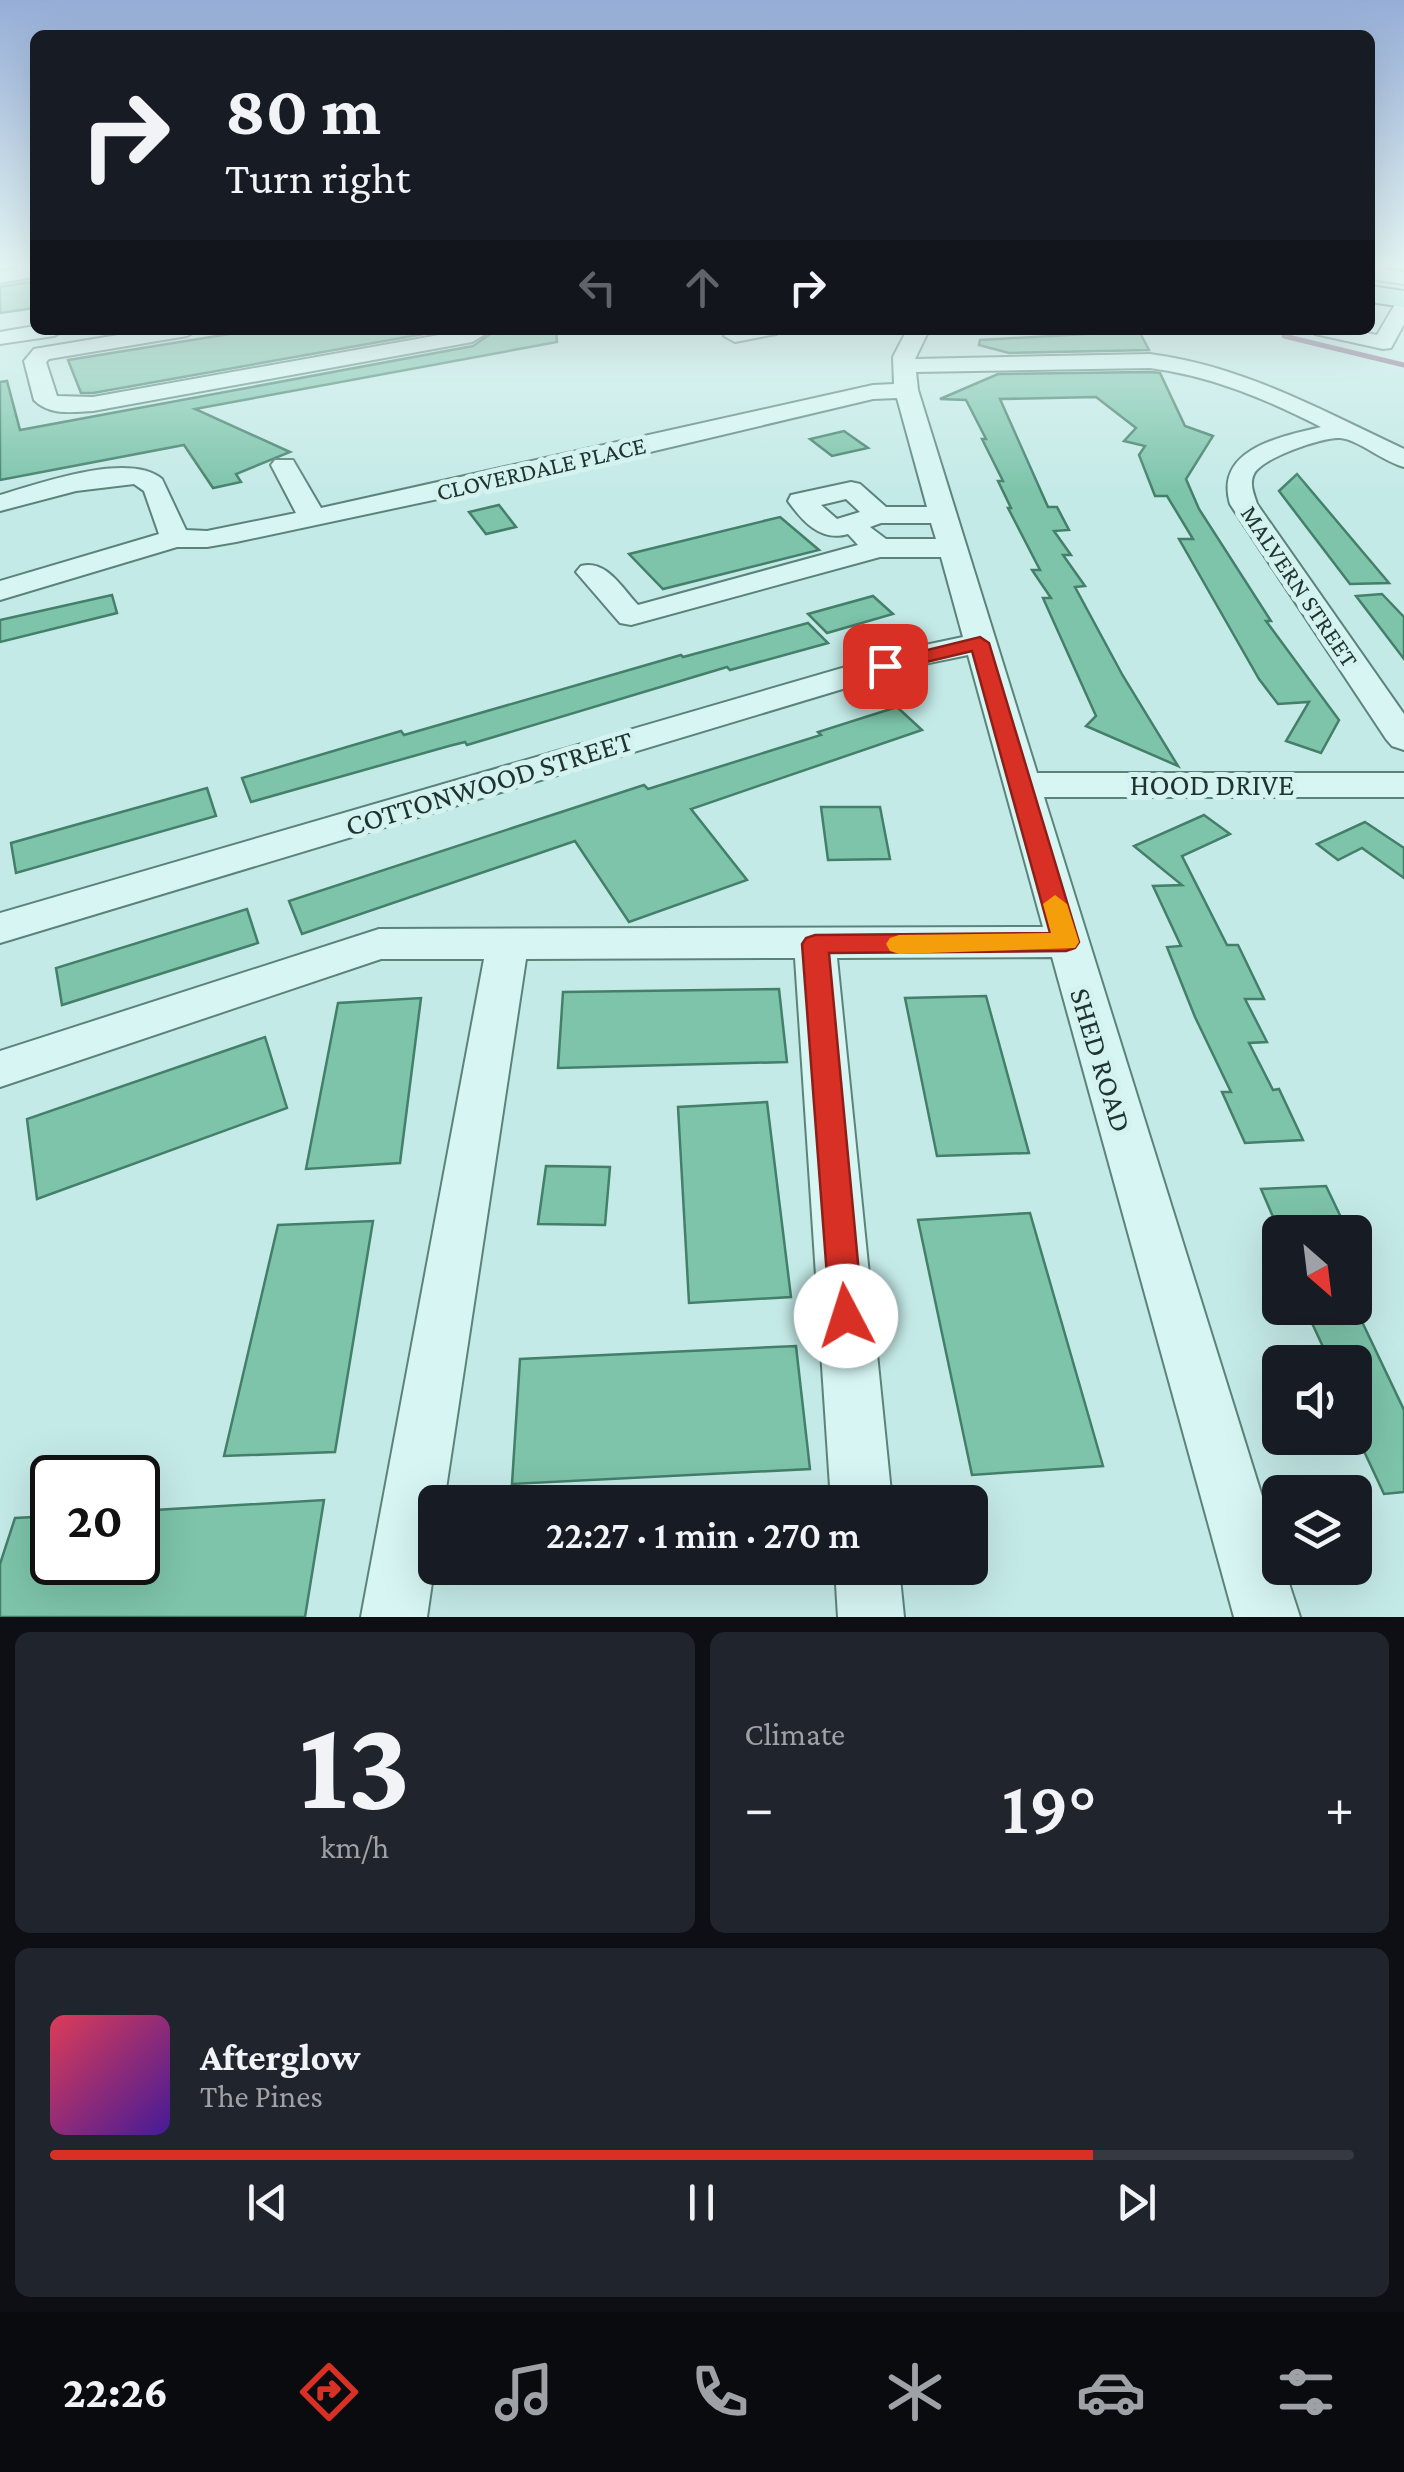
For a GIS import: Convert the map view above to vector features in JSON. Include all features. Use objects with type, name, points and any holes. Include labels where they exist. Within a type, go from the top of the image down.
[{"type":"street","points":[[123,340],[42,354],[35,361],[46,400],[62,406],[93,404],[447,340]]},
{"type":"street","points":[[1372,341],[1385,340]]},
{"type":"street","name":"CLOVERDALE PLACE","points":[[0,590],[175,538],[207,539],[313,518],[873,392],[908,350],[1175,363],[1225,376],[1404,459]]},
{"type":"street","name":"SHED ROAD","points":[[908,350],[947,532],[1267,1617]]},
{"type":"street","name":"MALVERN STREET","points":[[1341,430],[1262,453],[1240,471],[1237,486],[1244,504],[1404,739]]},
{"type":"street","points":[[284,465],[313,518]]},
{"type":"street","points":[[0,503],[106,478],[144,477],[152,484],[175,538]]},
{"type":"street","points":[[879,548],[865,520],[947,532]]},
{"type":"street","points":[[590,572],[631,616],[947,532]]},
{"type":"street","name":"COTTONWOOD STREET","points":[[0,928],[903,660],[980,643]]},
{"type":"street","name":"HOOD DRIVE","points":[[1020,786],[1404,785]]},
{"type":"street","points":[[394,1617],[508,941]]},
{"type":"street","points":[[0,1069],[379,944],[1066,942]]},
{"type":"street","points":[[815,944],[861,1485]]},
{"type":"street","points":[[869,1585],[872,1617]]},
{"type":"building","points":[[189,340],[387,340],[93,393],[81,393],[68,360]]},
{"type":"building","points":[[481,340],[557,342],[195,409],[290,452],[236,474],[241,482],[213,488],[184,445],[0,480],[0,382],[7,381],[20,430],[473,346]]},
{"type":"building","points":[[980,340],[1144,340],[1149,350],[1009,353],[979,345]]},
{"type":"building","points":[[1160,373],[1185,426],[1213,436],[1186,479],[1199,509],[1271,621],[1266,621],[1339,720],[1321,753],[1286,741],[1309,702],[1278,704],[1259,679],[1179,539],[1193,539],[1167,496],[1155,496],[1139,455],[1145,446],[1124,441],[1136,428],[1096,397],[1000,399],[1048,507],[1057,507],[1069,530],[1054,531],[1071,555],[1063,555],[1085,586],[1075,587],[1178,766],[1086,726],[1096,716],[1043,598],[1051,598],[1032,570],[1040,570],[1008,508],[998,481],[1003,481],[982,439],[986,439],[966,400],[940,399],[998,374]]},
{"type":"building","points":[[844,431],[868,448],[832,456],[810,439]]},
{"type":"building","points":[[1297,474],[1389,583],[1350,584],[1279,491]]},
{"type":"building","points":[[499,505],[516,527],[486,534],[469,512]]},
{"type":"building","points":[[780,517],[819,550],[663,589],[629,554]]},
{"type":"building","points":[[1382,594],[1404,617],[1404,659],[1356,596]]},
{"type":"building","points":[[112,595],[117,613],[0,642],[0,620]]},
{"type":"building","points":[[873,596],[893,614],[827,633],[808,614]]},
{"type":"building","points":[[808,623],[828,643],[730,670],[727,667],[467,745],[465,742],[449,746],[251,802],[242,778],[401,731],[404,735],[681,655]]},
{"type":"building","points":[[897,707],[922,730],[691,809],[747,880],[629,922],[575,841],[302,934],[289,901],[644,785],[648,789],[821,735],[818,732]]},
{"type":"building","points":[[207,788],[216,816],[16,873],[11,843]]},
{"type":"building","points":[[821,807],[880,807],[890,859],[828,860]]},
{"type":"building","points":[[1204,815],[1230,834],[1182,856],[1227,945],[1238,945],[1264,999],[1245,999],[1267,1042],[1249,1043],[1273,1090],[1279,1089],[1303,1140],[1245,1143],[1222,1092],[1231,1092],[1167,947],[1181,946],[1153,886],[1182,885],[1134,846]]},
{"type":"building","points":[[1365,822],[1404,848],[1404,878],[1362,848],[1338,860],[1317,844]]},
{"type":"building","points":[[247,909],[258,943],[62,1005],[56,968]]},
{"type":"building","points":[[779,989],[787,1062],[558,1068],[563,992]]},
{"type":"building","points":[[986,996],[1029,1153],[937,1156],[905,998]]},
{"type":"building","points":[[421,998],[400,1163],[306,1169],[338,1003]]},
{"type":"building","points":[[265,1037],[287,1108],[37,1199],[27,1119]]},
{"type":"building","points":[[767,1102],[791,1297],[689,1303],[678,1107]]},
{"type":"building","points":[[546,1166],[610,1167],[605,1225],[538,1224]]},
{"type":"building","points":[[1326,1186],[1340,1215],[1272,1215],[1261,1189]]},
{"type":"building","points":[[1030,1213],[1103,1466],[972,1475],[918,1220]]},
{"type":"building","points":[[373,1221],[335,1452],[224,1456],[278,1225]]},
{"type":"building","points":[[1313,1325],[1364,1325],[1404,1410],[1404,1492],[1384,1494],[1366,1455],[1372,1455],[1372,1345],[1322,1345]]},
{"type":"building","points":[[796,1346],[810,1469],[512,1484],[520,1359]]},
{"type":"building","points":[[324,1500],[305,1617],[0,1617],[0,1564],[15,1518],[30,1517],[30,1585],[160,1585],[160,1510]]},
{"type":"waterway","points":[[1302,340],[1404,365]]},
{"type":"slow traffic","points":[[899,944],[1066,942],[1055,904]]},
{"type":"route","points":[[846,1316],[815,944],[1066,942],[980,643],[885,666]]}]
